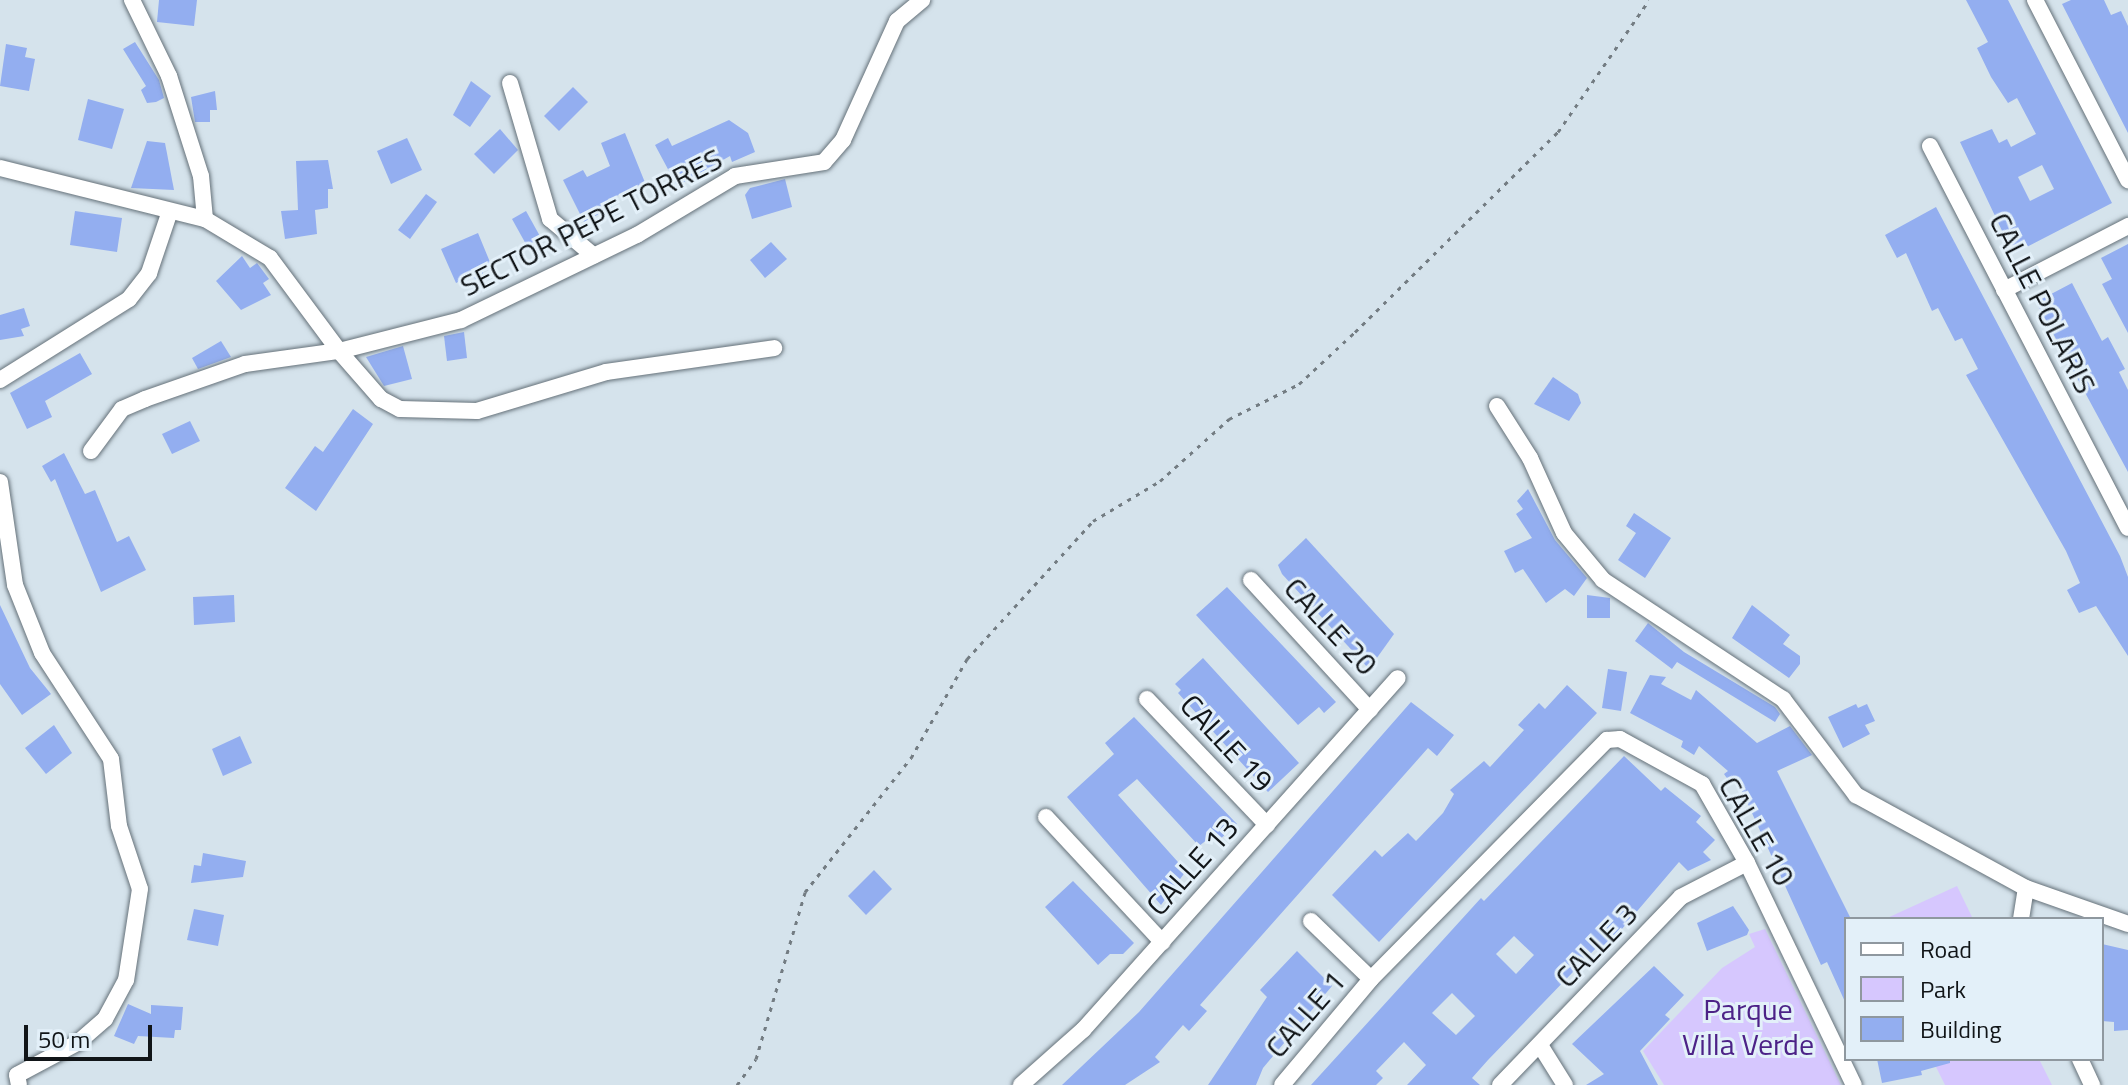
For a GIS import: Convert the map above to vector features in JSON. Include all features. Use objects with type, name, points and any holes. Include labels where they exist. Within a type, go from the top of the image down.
[{"type":"street","points":[[132,0],[169,76],[201,176],[205,219]]},
{"type":"street","name":"SECTOR PEPE TORRES","points":[[91,451],[122,409],[145,399],[245,364],[339,351],[461,320],[594,256],[735,176],[824,162],[843,140],[897,21],[922,0]]},
{"type":"street","points":[[2035,0],[2128,180]]},
{"type":"street","points":[[510,83],[550,219],[594,256]]},
{"type":"street","name":"CALLE POLARIS","points":[[1930,146],[2128,528]]},
{"type":"street","points":[[0,168],[205,219],[270,258],[339,351],[381,399],[400,409],[451,413],[477,411],[606,372],[774,348]]},
{"type":"street","points":[[0,380],[129,299],[149,273],[170,211]]},
{"type":"street","points":[[2004,290],[2128,226]]},
{"type":"street","points":[[1497,406],[1530,458],[1564,533],[1603,580],[1783,699],[1856,795],[2026,888],[2128,924]]},
{"type":"street","points":[[0,482],[15,585],[42,653],[111,759],[119,826],[140,889],[126,980],[105,1019],[79,1042],[17,1075],[19,1085]]},
{"type":"street","name":"CALLE 20","points":[[1251,580],[1370,710]]},
{"type":"street","name":"CALLE 13","points":[[1021,1085],[1083,1030],[1398,678]]},
{"type":"street","name":"CALLE 19","points":[[1147,699],[1267,825]]},
{"type":"street","name":"CALLE 10","points":[[1371,979],[1607,740],[1620,739],[1702,784],[1747,863],[1854,1085]]},
{"type":"street","points":[[1046,817],[1162,942]]},
{"type":"street","name":"CALLE 3","points":[[1500,1085],[1681,897],[1747,863]]},
{"type":"street","points":[[2021,917],[2026,888]]},
{"type":"street","points":[[1311,921],[1371,979]]},
{"type":"street","name":"CALLE 1","points":[[1282,1085],[1371,979]]},
{"type":"street","points":[[1540,1045],[1565,1085]]},
{"type":"street","points":[[2081,1061],[2092,1085]]},
{"type":"path","points":[[737,1085],[756,1059],[805,892],[911,758],[967,659],[1093,521],[1160,481],[1229,419],[1299,384],[1355,332],[1558,132],[1649,0]]},
{"type":"green space","points":[[1957,886],[1972,917],[1889,917]]},
{"type":"green space","name":"Parque Villa Verde","points":[[1765,929],[1841,1085],[1664,1085],[1643,1051],[1722,968],[1755,947],[1749,934]]},
{"type":"green space","points":[[1933,1061],[2040,1061],[2052,1085],[1945,1085]]},
{"type":"building","points":[[159,0],[197,0],[194,26],[157,22]]},
{"type":"building","points":[[1966,0],[2008,0],[2112,203],[2013,254],[1960,142],[1992,129],[1999,143],[2007,139],[2011,147],[2036,134],[2017,98],[2008,103],[1991,77],[1977,48],[1988,42]],"holes":[[[2042,165],[2054,189],[2030,201],[2018,177]]]},
{"type":"building","points":[[2071,0],[2104,0],[2111,15],[2121,11],[2128,26],[2128,133],[2062,4]]},
{"type":"building","points":[[135,42],[159,80],[164,98],[156,102],[147,103],[141,90],[146,86],[123,49]]},
{"type":"building","points":[[6,44],[27,48],[25,57],[35,59],[29,91],[0,86]]},
{"type":"building","points":[[471,81],[491,96],[470,127],[453,115]]},
{"type":"building","points":[[573,87],[588,102],[559,131],[544,116]]},
{"type":"building","points":[[215,91],[217,110],[210,110],[210,122],[195,122],[191,97]]},
{"type":"building","points":[[88,99],[124,109],[112,149],[78,140]]},
{"type":"building","points":[[729,120],[748,133],[755,152],[732,162],[730,156],[677,186],[655,145],[668,138],[672,146]]},
{"type":"building","points":[[500,129],[518,150],[494,174],[474,154]]},
{"type":"building","points":[[625,133],[646,185],[608,199],[612,207],[584,222],[563,180],[583,170],[587,177],[610,166],[601,143]]},
{"type":"building","points":[[407,138],[422,170],[391,184],[377,151]]},
{"type":"building","points":[[147,141],[165,143],[174,190],[131,188]]},
{"type":"building","points":[[328,160],[333,189],[328,189],[328,208],[315,210],[317,234],[285,239],[281,211],[298,210],[296,161]]},
{"type":"building","points":[[785,179],[792,207],[752,219],[745,195],[750,188]]},
{"type":"building","points":[[426,194],[437,202],[410,239],[398,230]]},
{"type":"building","points":[[1936,207],[2120,556],[2128,577],[2128,656],[2096,606],[2079,613],[2067,590],[2080,583],[2066,551],[1966,375],[1978,369],[1962,338],[1955,341],[1938,308],[1932,311],[1906,253],[1897,258],[1885,235]]},
{"type":"building","points":[[75,211],[122,218],[117,252],[70,245]]},
{"type":"building","points":[[526,211],[541,238],[527,246],[512,219]]},
{"type":"building","points":[[478,233],[492,267],[483,272],[484,286],[472,276],[456,283],[441,249]]},
{"type":"building","points":[[771,242],[787,259],[765,278],[750,260]]},
{"type":"building","points":[[2128,244],[2128,333],[2102,284],[2112,279],[2101,258]]},
{"type":"building","points":[[242,256],[250,268],[257,263],[269,279],[263,283],[271,295],[241,310],[216,281]]},
{"type":"building","points":[[2072,283],[2102,341],[2108,337],[2125,369],[2119,372],[2128,390],[2128,472],[2036,302]]},
{"type":"building","points":[[24,308],[30,326],[21,329],[24,336],[0,340],[0,315]]},
{"type":"building","points":[[464,332],[467,358],[447,361],[444,336]]},
{"type":"building","points":[[221,341],[231,357],[198,369],[192,358]]},
{"type":"building","points":[[403,346],[412,379],[384,386],[366,357]]},
{"type":"building","points":[[80,353],[92,374],[45,401],[52,417],[27,429],[10,393]]},
{"type":"building","points":[[1553,377],[1578,394],[1581,403],[1569,421],[1534,404]]},
{"type":"building","points":[[353,409],[373,424],[316,511],[285,488],[315,446],[323,452]]},
{"type":"building","points":[[190,421],[200,441],[172,454],[162,434]]},
{"type":"building","points":[[64,453],[85,494],[95,490],[117,542],[129,536],[146,570],[101,592],[55,479],[51,482],[42,466]]},
{"type":"building","points":[[1528,489],[1555,540],[1587,578],[1574,596],[1565,589],[1546,603],[1523,569],[1515,573],[1504,551],[1532,538],[1516,514],[1523,509],[1517,501]]},
{"type":"building","points":[[1634,513],[1671,538],[1645,578],[1618,560],[1636,533],[1626,526]]},
{"type":"building","points":[[1306,538],[1394,634],[1369,669],[1282,574],[1278,565]]},
{"type":"building","points":[[1227,587],[1336,702],[1324,713],[1319,707],[1298,725],[1196,615]]},
{"type":"building","points":[[234,595],[235,622],[194,625],[193,597]]},
{"type":"building","points":[[1587,595],[1610,598],[1610,618],[1587,618]]},
{"type":"building","points":[[0,605],[30,668],[51,694],[22,715],[0,684]]},
{"type":"building","points":[[1752,605],[1790,635],[1783,644],[1800,656],[1800,664],[1789,678],[1732,638]]},
{"type":"building","points":[[1648,623],[1684,652],[1775,707],[1780,714],[1775,722],[1677,662],[1672,669],[1635,641]]},
{"type":"building","points":[[1203,658],[1299,763],[1268,792],[1178,693],[1181,690],[1175,684]]},
{"type":"building","points":[[1608,669],[1627,672],[1621,711],[1602,708]]},
{"type":"building","points":[[1650,675],[1666,677],[1661,684],[1691,700],[1696,690],[1757,743],[1790,726],[1812,755],[1777,771],[1850,917],[1844,917],[1844,1000],[1827,962],[1821,965],[1737,780],[1731,784],[1724,774],[1728,771],[1699,746],[1694,755],[1681,747],[1683,741],[1630,713]]},
{"type":"building","points":[[1567,685],[1597,713],[1379,942],[1332,895],[1375,850],[1382,857],[1408,833],[1416,841],[1443,813],[1454,794],[1450,790],[1484,761],[1490,767],[1524,730],[1518,725],[1539,703],[1545,709]]},
{"type":"building","points":[[1411,702],[1454,735],[1437,756],[1428,748],[1200,1005],[1207,1011],[1189,1031],[1183,1025],[1155,1057],[1160,1062],[1125,1085],[1062,1085],[1139,1012]]},
{"type":"building","points":[[1856,704],[1858,708],[1867,704],[1875,721],[1865,725],[1870,734],[1843,748],[1828,717]]},
{"type":"building","points":[[1134,717],[1237,824],[1218,841],[1212,836],[1199,846],[1137,779],[1118,795],[1186,871],[1161,905],[1067,797],[1114,754],[1105,743]]},
{"type":"building","points":[[54,725],[72,753],[46,774],[25,748]]},
{"type":"building","points":[[240,736],[252,763],[223,776],[212,749]]},
{"type":"building","points":[[1624,756],[1661,791],[1665,787],[1701,816],[1696,822],[1715,840],[1703,852],[1711,860],[1688,871],[1679,862],[1604,950],[1599,945],[1488,1060],[1472,1078],[1480,1085],[1407,1085],[1426,1065],[1404,1042],[1376,1071],[1383,1078],[1376,1085],[1311,1085],[1481,898],[1484,901]],"holes":[[[1514,936],[1534,955],[1516,974],[1496,954]],[[1452,993],[1475,1016],[1456,1035],[1432,1013]]]},
{"type":"building","points":[[203,853],[246,861],[243,877],[191,883],[194,865],[201,866]]},
{"type":"building","points":[[874,870],[892,889],[866,915],[848,896]]},
{"type":"building","points":[[1073,881],[1134,943],[1123,954],[1110,954],[1098,965],[1045,907]]},
{"type":"building","points":[[1733,906],[1749,930],[1747,935],[1707,951],[1697,923]]},
{"type":"building","points":[[194,909],[224,915],[218,946],[187,940]]},
{"type":"building","points":[[2104,944],[2128,950],[2128,1030],[2114,1031],[2114,1022],[2104,1021]]},
{"type":"building","points":[[1297,951],[1332,986],[1263,1068],[1256,1085],[1208,1085],[1267,997],[1260,990]]},
{"type":"building","points":[[1654,966],[1684,995],[1665,1015],[1670,1019],[1640,1051],[1658,1085],[1586,1085],[1604,1074],[1572,1044]]},
{"type":"building","points":[[128,1004],[151,1014],[151,1005],[183,1007],[181,1030],[175,1030],[174,1038],[138,1036],[134,1044],[114,1036]]},
{"type":"building","points":[[1877,1061],[1950,1061],[1921,1071],[1922,1075],[1882,1083]]}]
